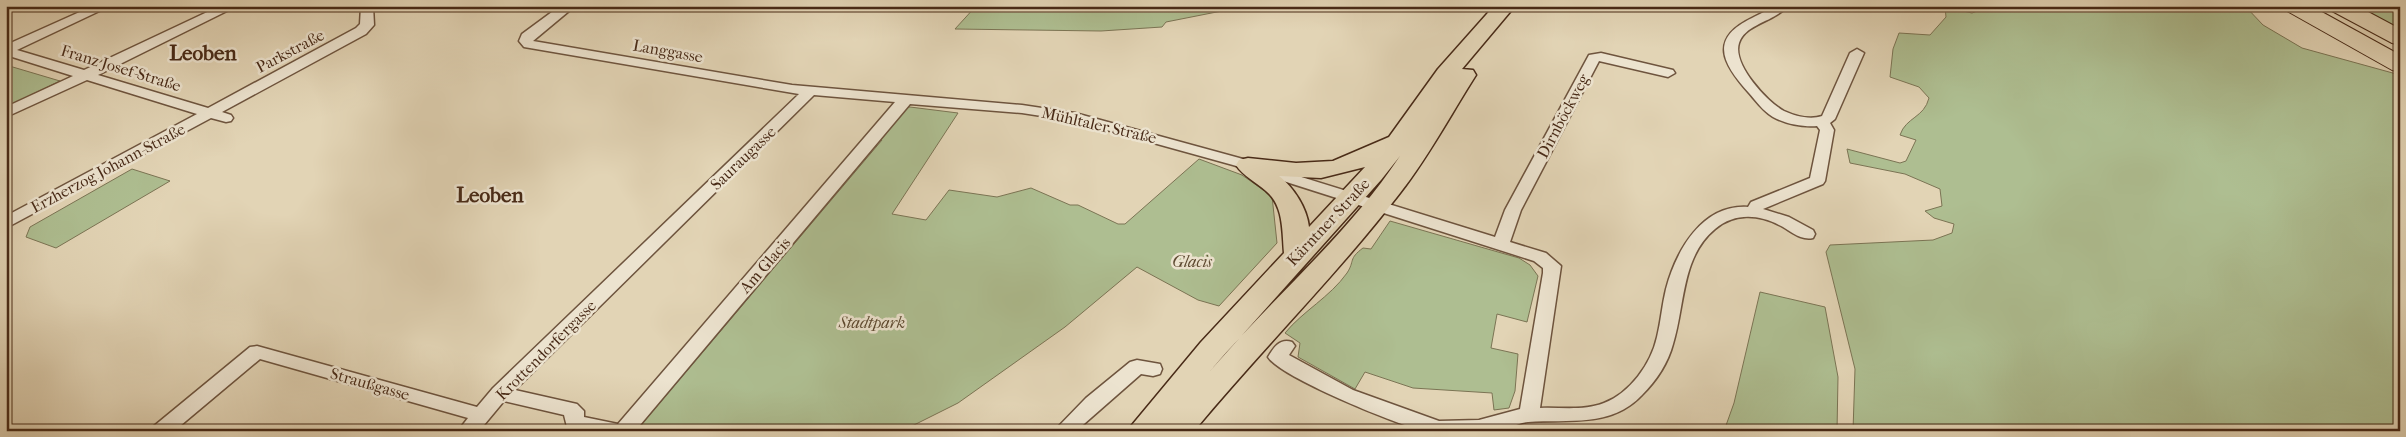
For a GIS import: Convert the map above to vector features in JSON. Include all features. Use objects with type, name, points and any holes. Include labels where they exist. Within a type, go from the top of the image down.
[{"type":"highway","points":[[2295,6],[2400,65]]},
{"type":"highway","points":[[2340,6],[2400,38]]},
{"type":"main road","name":"Kärntner Straße","points":[[1176,431],[1231,366],[1322,270],[1362,202],[1372,175],[1399,141],[1446,74],[1504,6]]},
{"type":"main road","name":"Kärntner Straße","points":[[1142,431],[1211,349],[1298,254],[1362,202],[1396,180],[1472,65],[1521,6]]},
{"type":"main road","points":[[1248,165],[1304,172],[1339,167],[1364,159],[1399,141]]},
{"type":"main road","points":[[1248,165],[1277,188],[1294,212],[1298,254]]},
{"type":"street","points":[[6,51],[104,6]]},
{"type":"street","points":[[6,113],[231,6]]},
{"type":"street","name":"Parkstraße","points":[[210,113],[361,31],[367,25],[368,6]]},
{"type":"street","name":"Langgasse","points":[[569,6],[527,37],[526,41],[540,47],[700,75],[810,91]]},
{"type":"street","points":[[1781,6],[1743,28],[1737,34],[1730,49],[1733,64],[1774,110],[1807,121],[1822,122],[1828,119],[1857,53]]},
{"type":"street","name":"Franz Josef-Straße","points":[[6,51],[226,118]]},
{"type":"street","name":"Dirnböckweg","points":[[1501,244],[1512,210],[1594,58],[1601,57],[1668,73]]},
{"type":"street","name":"Mühltaler Straße","points":[[810,91],[1022,108],[1076,117],[1248,165],[1362,202]]},
{"type":"street","name":"Sauraugasse","points":[[626,271],[810,91]]},
{"type":"street","name":"Am Glacis","points":[[623,431],[906,99]]},
{"type":"street","name":"Erzherzog Johann-Straße","points":[[6,223],[210,113]]},
{"type":"street","points":[[1754,211],[1757,204],[1817,181],[1827,130],[1822,122]]},
{"type":"street","points":[[1362,202],[1540,257],[1552,266],[1529,415]]},
{"type":"street","points":[[1286,346],[1277,356],[1340,393],[1402,417],[1448,430],[1492,425],[1529,415],[1596,413],[1629,397],[1647,377],[1660,354],[1675,288],[1684,261],[1710,224],[1728,213],[1754,211],[1784,221],[1807,234]]},
{"type":"street","name":"Krottendorfergasse","points":[[468,431],[500,393],[626,271]]},
{"type":"street","name":"Straußgasse","points":[[161,431],[257,352],[482,415]]},
{"type":"street","points":[[1064,431],[1093,403],[1137,367],[1154,369]]},
{"type":"street","points":[[500,393],[570,409],[574,411],[574,422],[618,431]]},
{"type":"street","points":[[1402,417],[1427,431]]},
{"type":"green space","points":[[976,6],[1247,6],[1166,22],[1162,27],[1101,31],[955,29]]},
{"type":"green space","points":[[1990,6],[2245,6],[2263,25],[2302,48],[2400,75],[2400,431],[1853,431],[1855,369],[1826,252],[1830,245],[1933,240],[1952,233],[1954,224],[1934,218],[1925,211],[1942,206],[1940,189],[1905,174],[1850,163],[1847,149],[1900,163],[1906,161],[1916,140],[1900,135],[1906,124],[1927,105],[1929,98],[1919,87],[1890,77],[1893,49],[1899,33],[1930,35],[1946,17],[1945,7],[1972,13]]},
{"type":"green space","points":[[2355,6],[2400,6],[2400,31]]},
{"type":"green space","points":[[6,65],[60,81],[6,107]]},
{"type":"green space","name":"Stadtpark","points":[[910,107],[958,113],[892,214],[926,220],[949,190],[997,197],[1031,188],[1070,205],[1078,205],[1118,224],[1125,224],[1199,159],[1242,175],[1272,196],[1277,243],[1219,306],[1198,300],[1137,267],[1065,327],[958,403],[902,431],[636,431],[882,140],[877,139],[902,108]]},
{"type":"green space","points":[[132,169],[170,181],[56,248],[26,237],[30,227]]},
{"type":"green space","points":[[1390,221],[1519,258],[1530,265],[1538,276],[1527,322],[1497,314],[1491,348],[1518,354],[1515,391],[1509,408],[1494,410],[1492,393],[1413,388],[1365,372],[1355,389],[1298,357],[1300,343],[1285,333],[1340,282],[1358,252],[1363,248],[1371,249]]},
{"type":"green space","points":[[1760,292],[1825,307],[1838,377],[1837,431],[1724,431],[1734,403]]},
{"type":"district","name":"Leoben","points":[[203,53]]},
{"type":"district","name":"Leoben","points":[[490,195]]},
{"type":"park label","name":"Glacis","points":[[1192,261]]}]
